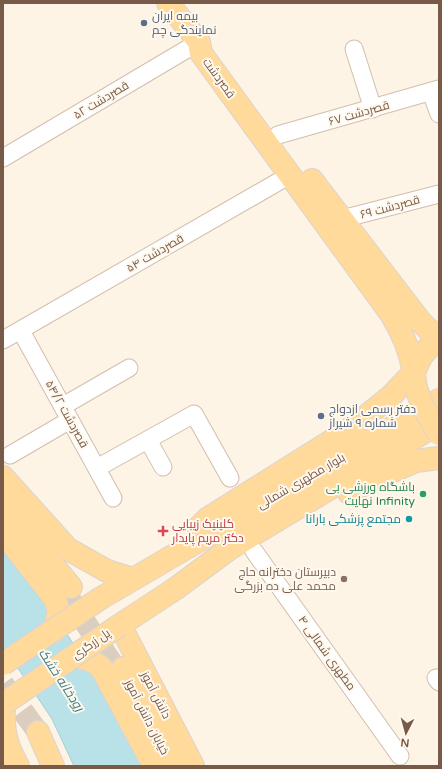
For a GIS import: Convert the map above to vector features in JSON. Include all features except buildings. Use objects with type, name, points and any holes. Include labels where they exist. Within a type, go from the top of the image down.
[{"type":"main road","points":[[168,3],[199,42]]},
{"type":"main road","name":"قصردشت","points":[[439,336],[428,330],[420,321],[211,46],[199,42],[201,53],[391,314],[405,338],[423,407],[439,434]]},
{"type":"main road","points":[[157,565],[207,519],[341,435],[391,396],[415,380],[420,357],[430,347],[439,343]]},
{"type":"main road","name":"بلوار مطهرى شمالى","points":[[53,632],[101,598],[439,400]]},
{"type":"main road","name":"بلوار مطهرى شمالى","points":[[120,625],[175,590],[229,549],[439,423]]},
{"type":"main road","points":[[175,590],[254,551],[368,482],[416,461],[439,458]]},
{"type":"main road","points":[[3,477],[68,549],[84,559],[107,570],[133,579]]},
{"type":"main road","points":[[3,505],[61,588]]},
{"type":"main road","points":[[3,516],[61,588]]},
{"type":"main road","points":[[3,532],[61,588]]},
{"type":"main road","points":[[3,664],[53,632],[59,612],[55,599],[61,588]]},
{"type":"main road","name":"پل زرگری","points":[[4,704],[120,625]]},
{"type":"main road","name":"دانش آموز","points":[[120,625],[193,766]]},
{"type":"main road","points":[[76,656],[90,660],[117,675],[154,766]]},
{"type":"main road","name":"خیابان دانش آموز","points":[[117,675],[163,766]]},
{"type":"main road","name":"خیابان دانش آموز","points":[[117,675],[172,766]]},
{"type":"main road","points":[[4,704],[3,728],[8,748],[18,766]]},
{"type":"main road","points":[[38,732],[53,766]]},
{"type":"street","name":"۵۲ قصردشت","points":[[3,158],[199,42]]},
{"type":"street","points":[[354,48],[372,109]]},
{"type":"street","name":"۶۷ قصردشت","points":[[278,135],[435,91]]},
{"type":"street","points":[[435,91],[439,114]]},
{"type":"street","name":"۵۴ قصردشت","points":[[3,340],[290,175]]},
{"type":"street","name":"۶۹ قصردشت","points":[[342,219],[439,194]]},
{"type":"street","name":"۵۴/۲ قصردشت","points":[[21,330],[113,498]]},
{"type":"street","points":[[10,455],[129,368]]},
{"type":"street","points":[[97,468],[194,414],[230,478]]},
{"type":"street","points":[[148,440],[163,467]]},
{"type":"street","name":"۴ مطهری شمالی","points":[[254,551],[400,756]]},
{"type":"water","name":"رودخانه خشک","points":[[3,550],[63,628],[98,682],[143,766],[74,766],[52,719],[3,646]]},
{"type":"tunnel","points":[[64,590],[117,671]]},
{"type":"tunnel","points":[[3,684],[38,732]]},
{"type":"place","name":"بیمه ایران نمایندگی چم","points":[[144,23]]},
{"type":"place","name":"دفتر رسمی ازدواج شماره ۹ شیراز","points":[[321,416]]},
{"type":"place","name":"باشگاه ورزشی بی نهایت Infinity","points":[[423,494]]},
{"type":"place","name":"مجتمع پزشکی بارانا","points":[[409,519]]},
{"type":"place","name":"کلینیک زیبایی دکتر مریم پایدار","points":[[163,531]]},
{"type":"place","name":"دبیرستان دخترانه حاج محمد علی ده بزرگی","points":[[344,579]]}]
